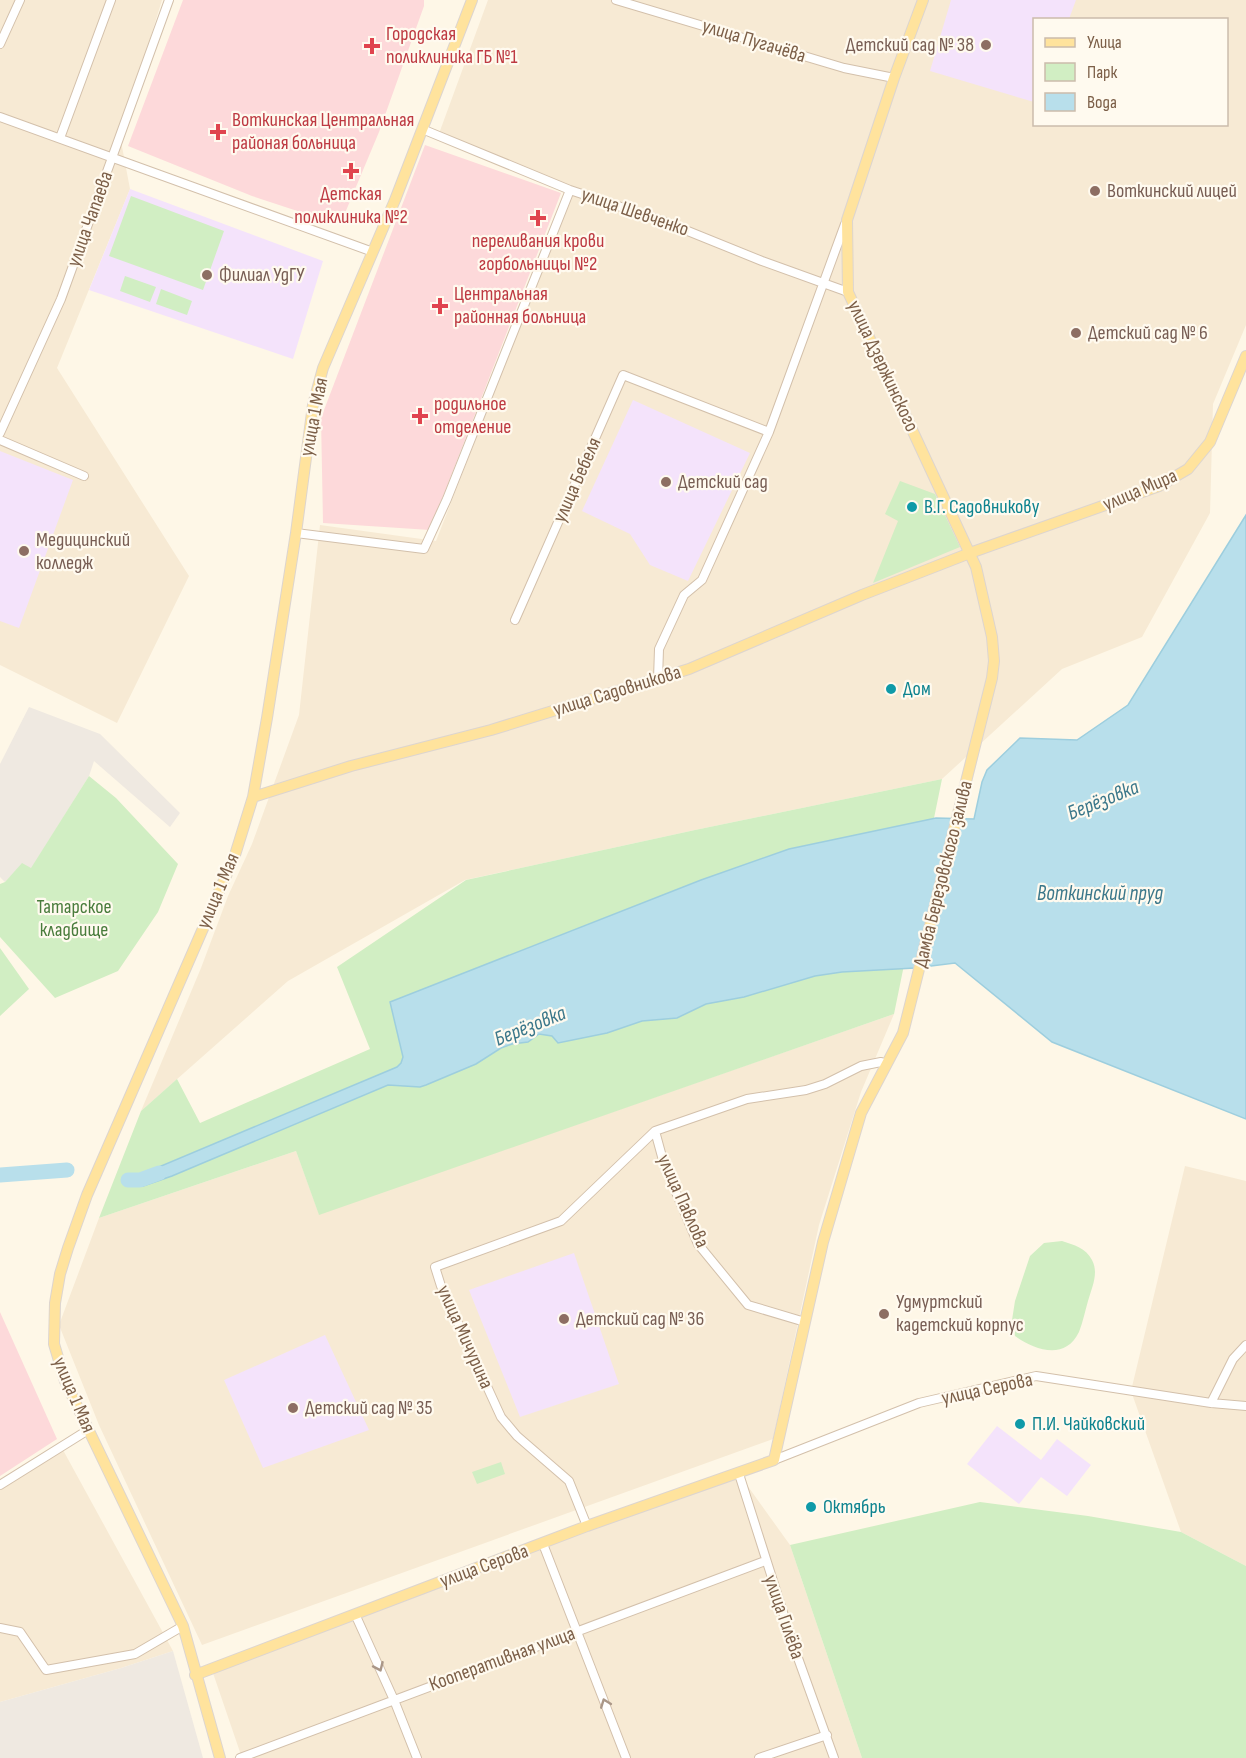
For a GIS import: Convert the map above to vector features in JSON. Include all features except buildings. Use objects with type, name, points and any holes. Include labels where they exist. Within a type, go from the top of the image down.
[{"type":"main road","points":[[463,0],[465,18]]},
{"type":"main road","name":"улица 1 Мая","points":[[220,1758],[183,1626],[65,1381],[54,1344],[55,1303],[60,1274],[87,1195],[235,855],[253,797],[296,533],[313,405],[323,368],[373,252],[472,0]]},
{"type":"main road","name":"улица Дзержинского","points":[[922,0],[847,220],[848,292],[976,567],[992,637],[994,661],[983,716]]},
{"type":"main road","name":"улица Мира","points":[[970,553],[1159,486],[1188,469],[1210,442],[1246,356]]},
{"type":"main road","name":"улица Садовникова","points":[[253,797],[351,766],[491,730],[689,669],[862,595],[970,553]]},
{"type":"main road","name":"Дамба Березовского залива","points":[[886,1064],[903,1033],[983,716]]},
{"type":"main road","points":[[774,1460],[823,1242],[861,1113],[886,1064]]},
{"type":"main road","name":"улица Серова","points":[[195,1675],[587,1526],[774,1460]]},
{"type":"street","points":[[0,44],[20,0]]},
{"type":"street","points":[[60,138],[111,0]]},
{"type":"street","name":"улица Чапаева","points":[[0,433],[61,299],[170,0]]},
{"type":"street","name":"улица Пугачёва","points":[[616,0],[844,68],[894,78]]},
{"type":"street","points":[[0,117],[373,252]]},
{"type":"street","name":"улица Шевченко","points":[[422,129],[570,190],[663,221],[762,261],[848,292]]},
{"type":"street","points":[[296,533],[424,549],[447,499],[570,190]]},
{"type":"street","points":[[658,679],[658,649],[684,595],[702,580],[769,432],[847,220]]},
{"type":"street","name":"улица Бебеля","points":[[515,620],[623,375],[769,432]]},
{"type":"street","points":[[0,440],[84,476]]},
{"type":"street","name":"улица Павлова","points":[[573,1208],[654,1131],[747,1099],[806,1090],[825,1084],[861,1066],[881,1062],[886,1064]]},
{"type":"street","name":"улица Павлова","points":[[654,1131],[664,1164],[698,1244],[748,1305],[805,1322]]},
{"type":"street","name":"улица Мичурина","points":[[573,1208],[561,1221],[435,1267],[441,1286],[501,1417],[518,1436],[569,1481],[587,1526]]},
{"type":"street","points":[[1211,1403],[1233,1359],[1246,1345]]},
{"type":"street","name":"улица Серова","points":[[774,1460],[919,1403],[1036,1376],[1211,1403],[1246,1406]]},
{"type":"street","points":[[0,1485],[88,1430]]},
{"type":"street","name":"улица Гилёва","points":[[739,1474],[765,1561],[834,1758]]},
{"type":"street","points":[[543,1544],[626,1758]]},
{"type":"street","name":"Кооперативная улица","points":[[240,1758],[765,1561]]},
{"type":"street","points":[[355,1614],[394,1700],[417,1758]]},
{"type":"street","points":[[0,1628],[20,1632],[46,1670],[135,1654],[183,1626]]},
{"type":"street","points":[[759,1758],[827,1735]]},
{"type":"shaded area","points":[[0,0],[162,0],[120,136],[130,189],[57,368],[189,576],[117,723],[0,665]]},
{"type":"shaded area","points":[[183,0],[424,0],[424,6],[379,132],[340,225],[252,196],[128,146]]},
{"type":"shaded area","points":[[488,0],[1246,0],[1246,325],[1213,404],[1210,513],[1142,637],[1062,669],[942,779],[465,880],[288,981],[141,1111],[201,968],[228,896],[252,844],[299,715],[320,525],[436,541],[572,193],[437,139]]},
{"type":"shaded area","name":"Детский сад № 38","points":[[951,0],[1076,0],[1069,18],[1033,18],[1033,102],[930,71]]},
{"type":"shaded area","name":"Центральная районная больница","points":[[425,145],[561,193],[430,530],[323,523],[321,418]]},
{"type":"shaded area","name":"Филиал УдГУ","points":[[130,189],[323,261],[293,359],[89,290]]},
{"type":"shaded area","name":"Детский сад","points":[[633,400],[750,453],[688,581],[650,565],[630,534],[582,511]]},
{"type":"shaded area","name":"Медицинский колледж","points":[[0,451],[73,480],[19,628],[0,621]]},
{"type":"shaded area","points":[[29,707],[100,734],[180,813],[170,827],[94,761],[89,776],[31,869],[22,864],[5,882],[0,877],[0,764]]},
{"type":"shaded area","points":[[894,1014],[861,1092],[819,1225],[773,1439],[202,1645],[99,1425],[59,1325],[99,1218],[296,1151],[319,1214]]},
{"type":"shaded area","points":[[1185,1166],[1246,1181],[1246,1566],[1181,1532],[1131,1391]]},
{"type":"shaded area","points":[[574,1253],[619,1384],[520,1417],[469,1290]]},
{"type":"shaded area","points":[[0,1312],[57,1439],[0,1476]]},
{"type":"shaded area","points":[[325,1335],[369,1430],[263,1468],[224,1380]]},
{"type":"shaded area","points":[[997,1426],[1041,1460],[1057,1439],[1091,1465],[1067,1496],[1041,1477],[1019,1504],[967,1464]]},
{"type":"shaded area","points":[[63,1450],[173,1651],[0,1702],[0,1487]]},
{"type":"shaded area","points":[[739,1474],[790,1545],[862,1758],[242,1758],[213,1673]]},
{"type":"shaded area","points":[[173,1651],[203,1758],[0,1758],[0,1702]]},
{"type":"green space","points":[[131,196],[224,231],[203,290],[109,256]]},
{"type":"green space","points":[[125,276],[156,287],[150,302],[120,291]]},
{"type":"green space","points":[[161,289],[192,301],[187,315],[156,304]]},
{"type":"green space","points":[[900,481],[935,494],[960,547],[873,583],[898,521],[885,514]]},
{"type":"green space","name":"Татарское кладбище","points":[[89,776],[116,798],[178,864],[158,912],[118,971],[55,998],[0,937],[0,884],[5,882],[22,863],[31,868]]},
{"type":"green space","points":[[942,779],[894,1014],[319,1215],[296,1151],[99,1218],[141,1111],[177,1079],[200,1123],[370,1049],[337,967],[466,880]]},
{"type":"green space","points":[[0,948],[29,989],[0,1016]]},
{"type":"green space","points":[[1062,1241],[1079,1248],[1092,1260],[1095,1270],[1093,1285],[1079,1332],[1073,1341],[1058,1350],[1040,1349],[1015,1336],[1012,1320],[1015,1301],[1030,1256],[1044,1243]]},
{"type":"green space","points":[[501,1462],[505,1474],[477,1484],[472,1472]]},
{"type":"green space","points":[[980,1502],[1088,1516],[1181,1532],[1246,1566],[1246,1758],[862,1758],[790,1545]]},
{"type":"water","name":"Воткинский пруд","points":[[1246,515],[1246,1119],[1052,1042],[955,963],[815,976],[744,997],[706,1004],[677,1018],[642,1021],[607,1033],[558,1043],[552,1036],[539,1034],[528,1042],[501,1048],[476,1064],[426,1085],[420,1087],[388,1085],[172,1176],[143,1186],[140,1180],[142,1174],[397,1067],[403,1057],[390,1002],[701,880],[789,849],[936,818],[974,819],[987,770],[1020,738],[1077,740],[1128,705]]},
{"type":"waterway","name":"Берёзовка","points":[[0,1175],[67,1170]]},
{"type":"waterway","name":"Берёзовка","points":[[128,1180],[140,1180],[159,1173]]},
{"type":"place","name":"Детский сад № 38","points":[[986,45]]},
{"type":"place","name":"Городская поликлиника ГБ №1","points":[[372,46]]},
{"type":"place","name":"Воткинская Центральная районая больница","points":[[218,132]]},
{"type":"place","name":"Детская поликлиника №2","points":[[351,171]]},
{"type":"place","name":"Воткинский лицей","points":[[1095,191]]},
{"type":"place","name":"переливания крови горбольницы №2","points":[[538,218]]},
{"type":"place","name":"Филиал УдГУ","points":[[207,275]]},
{"type":"place","name":"Центральная районная больница","points":[[440,306]]},
{"type":"place","name":"Детский сад № 6","points":[[1076,333]]},
{"type":"place","name":"родильное отделение","points":[[420,416]]},
{"type":"place","name":"Детский сад","points":[[666,482]]},
{"type":"place","name":"В.Г. Садовникову","points":[[912,507]]},
{"type":"place","name":"Медицинский колледж","points":[[24,551]]},
{"type":"place","name":"Дом","points":[[891,689]]},
{"type":"place","name":"Удмуртский кадетский корпус","points":[[884,1314]]},
{"type":"place","name":"Детский сад № 36","points":[[564,1319]]},
{"type":"place","name":"Детский сад № 35","points":[[293,1408]]},
{"type":"place","name":"П.И. Чайковский","points":[[1020,1424]]},
{"type":"place","name":"Октябрь","points":[[811,1507]]}]
